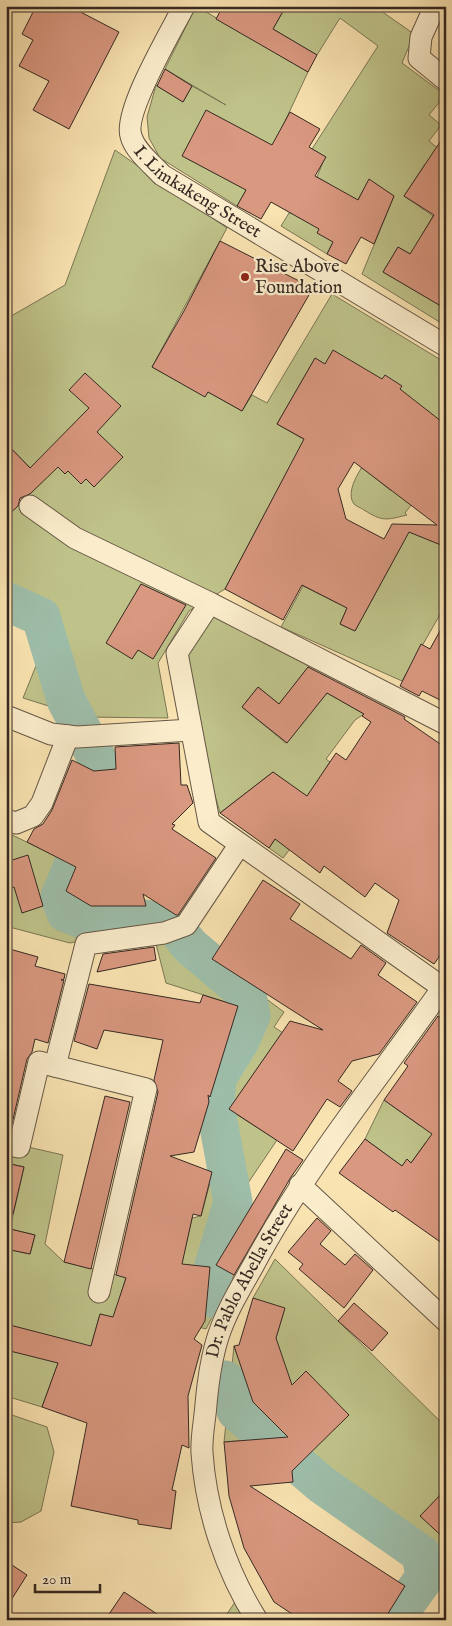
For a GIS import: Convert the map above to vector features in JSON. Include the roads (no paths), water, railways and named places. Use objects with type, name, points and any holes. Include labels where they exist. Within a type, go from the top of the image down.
[{"type":"street","name":"I. Limkakeng Street","points":[[184,6],[133,107],[130,136],[143,155],[162,175],[446,346]]},
{"type":"street","points":[[435,6],[421,37],[419,58],[446,80]]},
{"type":"street","points":[[30,506],[75,538],[210,603],[446,724]]},
{"type":"street","points":[[210,603],[177,653],[209,822],[445,987]]},
{"type":"street","points":[[6,716],[51,734],[80,737],[191,730]]},
{"type":"street","points":[[6,820],[16,823],[33,816],[80,737]]},
{"type":"street","points":[[55,1066],[86,944],[164,933],[186,925],[240,844]]},
{"type":"street","name":"Dr. Pablo Abella Street","points":[[256,1620],[238,1589],[223,1550],[211,1511],[202,1451],[209,1379],[217,1338],[224,1320],[300,1185],[445,987]]},
{"type":"street","points":[[6,1144],[19,1147],[39,1062],[146,1089],[98,1292]]},
{"type":"street","points":[[300,1185],[446,1321]]},
{"type":"waterway","points":[[6,601],[41,617],[66,700],[101,766],[101,798],[60,897],[66,913],[90,922],[145,919],[163,923]]},
{"type":"waterway","points":[[182,936],[190,946],[247,994],[251,1016],[240,1041],[217,1078],[215,1105],[233,1202],[212,1272],[215,1299]]},
{"type":"waterway","points":[[225,1380],[236,1411],[321,1484],[421,1554],[425,1577],[394,1620]]},
{"type":"place","name":"Rise Above Foundation","points":[[245,277]]}]
